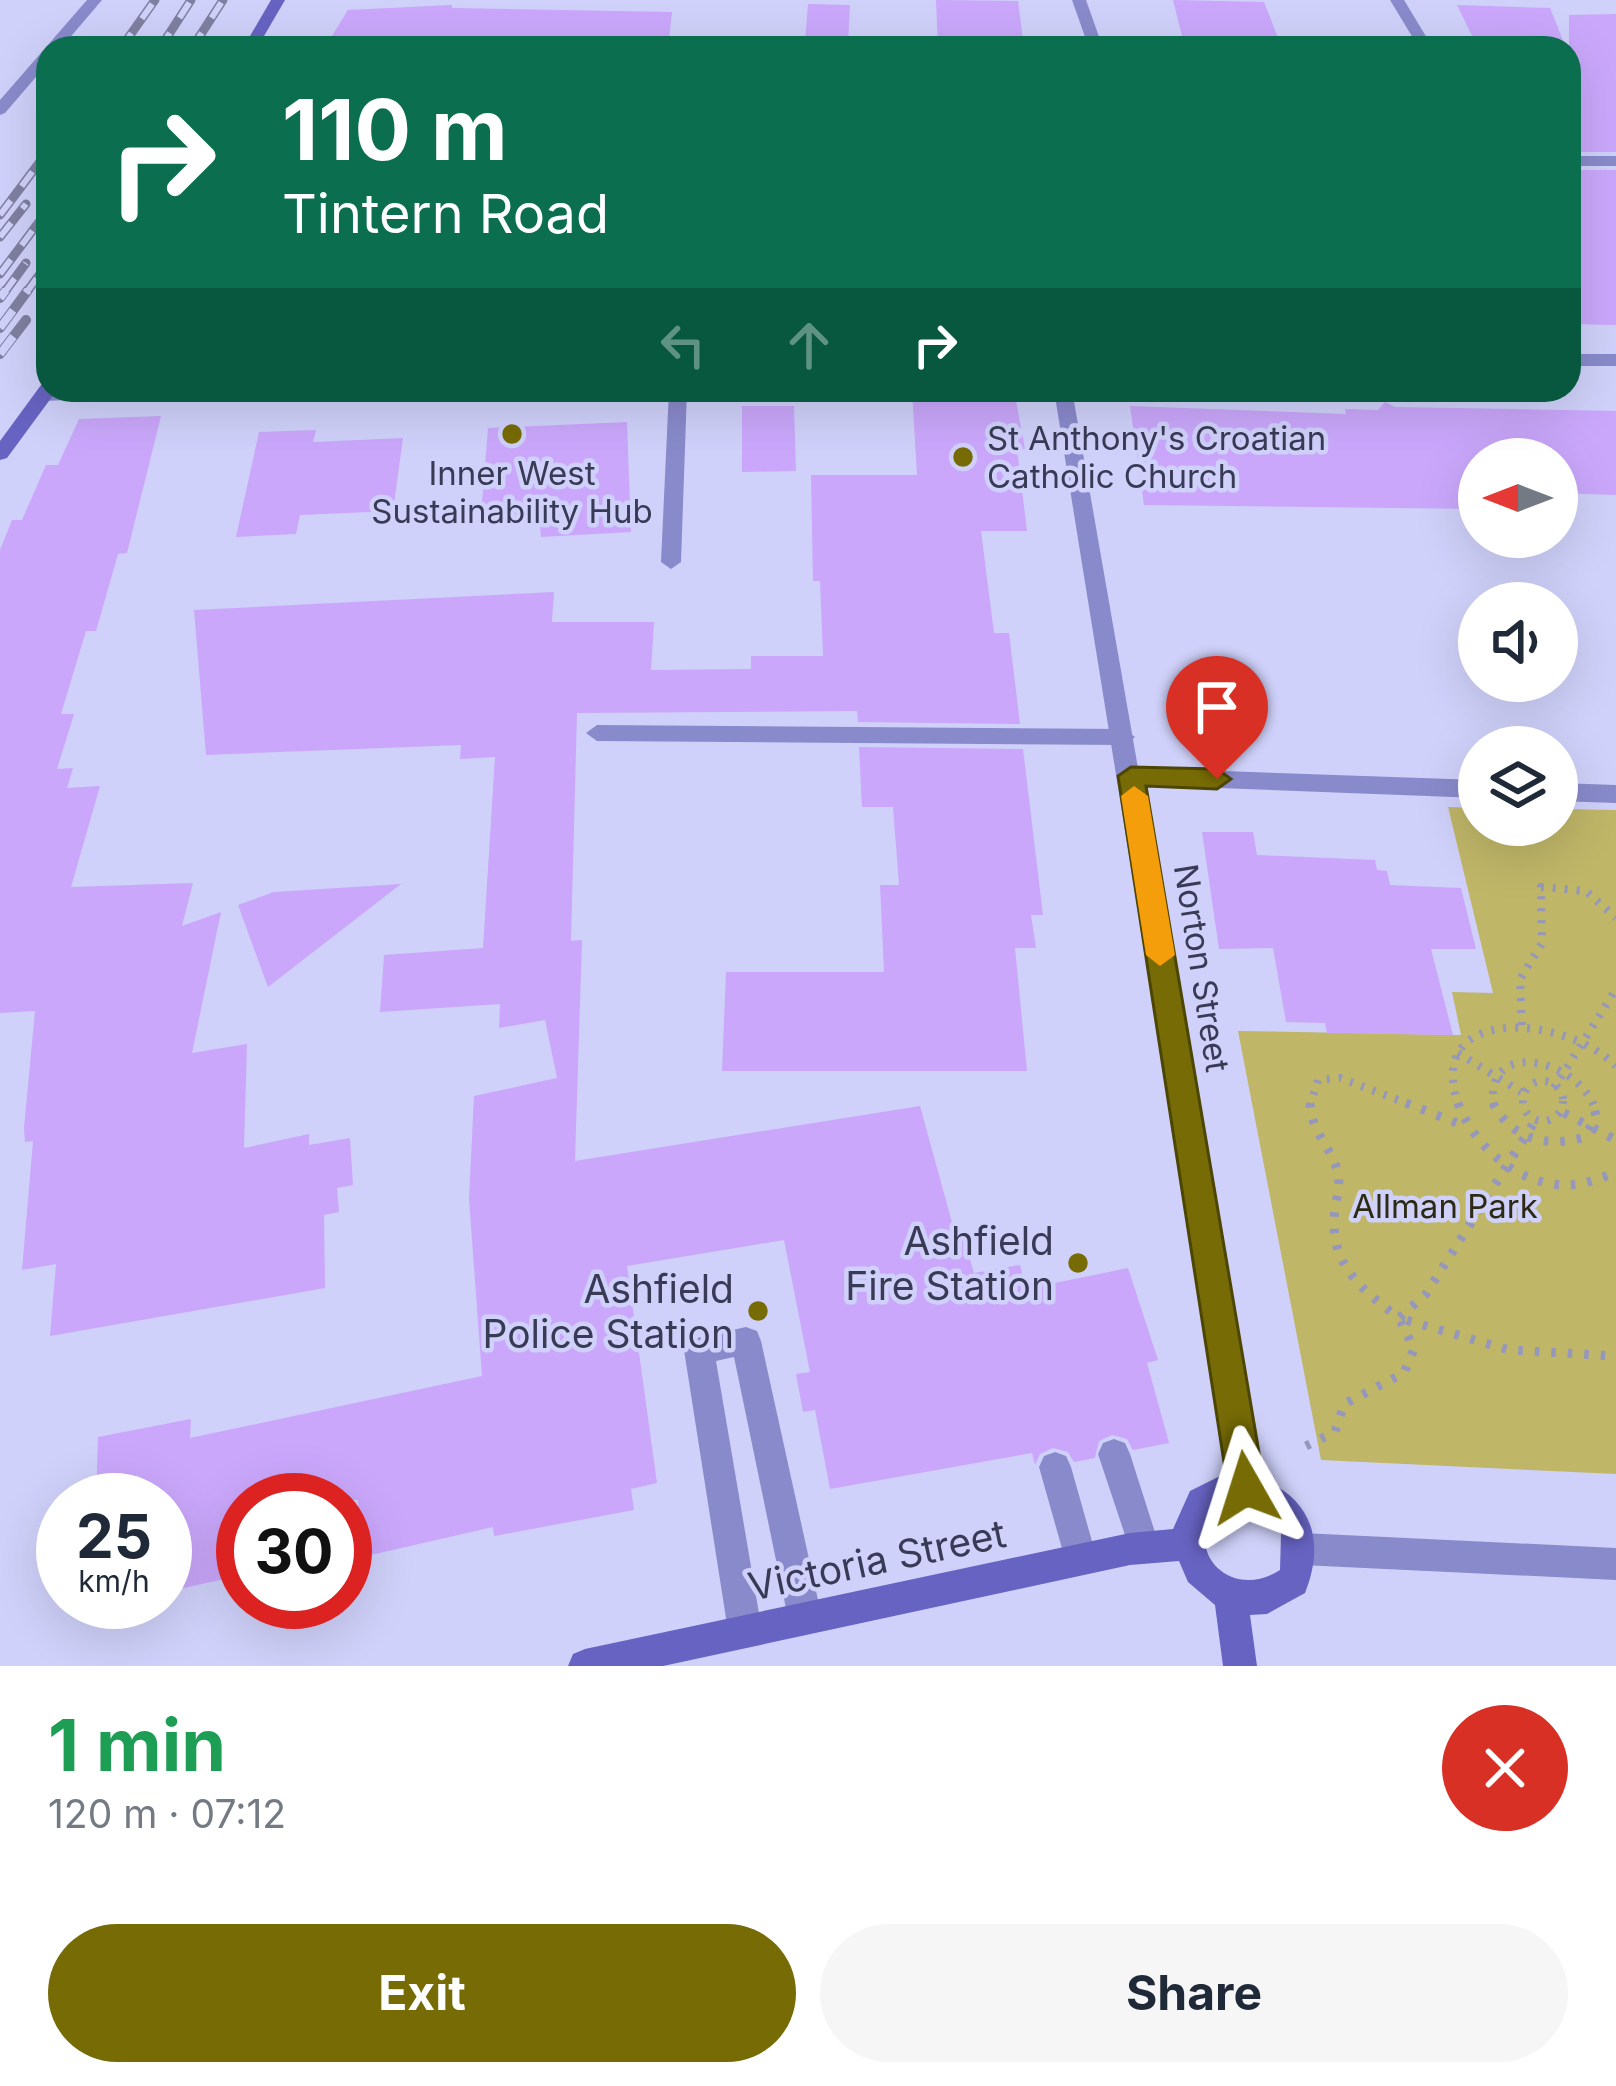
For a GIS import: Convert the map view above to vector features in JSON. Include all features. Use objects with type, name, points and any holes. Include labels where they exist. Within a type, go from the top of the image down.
[{"type":"main road","points":[[257,36],[278,0]]},
{"type":"main road","points":[[0,454],[39,402]]},
{"type":"main road","points":[[1230,1487],[1246,1488],[1278,1503],[1290,1516],[1302,1549],[1293,1581],[1266,1600],[1231,1597],[1202,1576],[1188,1544],[1192,1512],[1202,1500],[1230,1487]]},
{"type":"main road","name":"Victoria Street","points":[[585,1666],[1081,1559],[1188,1544]]},
{"type":"main road","points":[[1231,1597],[1240,1666]]},
{"type":"street","points":[[64,36],[95,0]]},
{"type":"street","points":[[1079,0],[1092,36]]},
{"type":"street","points":[[1397,0],[1419,36]]},
{"type":"street","points":[[0,110],[36,68]]},
{"type":"street","points":[[1581,160],[1616,161]]},
{"type":"street","points":[[1581,360],[1616,360]]},
{"type":"street","points":[[671,562],[678,402]]},
{"type":"street","name":"Norton Street","points":[[1065,402],[1246,1488]]},
{"type":"street","points":[[597,734],[1124,737]]},
{"type":"street","points":[[1131,776],[1458,788]]},
{"type":"street","points":[[1578,793],[1616,794]]},
{"type":"street","points":[[745,1631],[699,1350],[746,1341],[805,1618]]},
{"type":"street","points":[[1114,1454],[1144,1548]]},
{"type":"street","points":[[1054,1467],[1081,1559]]},
{"type":"street","points":[[1302,1549],[1616,1564]]},
{"type":"path","points":[[1522,1024],[1520,979],[1542,943],[1541,887],[1586,891],[1616,918]]},
{"type":"path","points":[[1554,1088],[1616,989]]},
{"type":"path","points":[[1462,1125],[1450,1100],[1450,1075],[1457,1053],[1496,1028],[1522,1024],[1584,1041],[1616,1066]]},
{"type":"path","points":[[1457,1053],[1521,1092],[1525,1109],[1537,1118],[1552,1120],[1563,1113],[1565,1103],[1554,1088],[1534,1083],[1521,1092]]},
{"type":"path","points":[[1534,1061],[1565,1071],[1594,1104],[1592,1128],[1573,1144],[1557,1146],[1523,1137],[1498,1114],[1491,1087],[1496,1075],[1519,1062],[1534,1061]]},
{"type":"path","points":[[1616,1173],[1581,1184],[1557,1183],[1507,1166],[1462,1125],[1340,1078],[1318,1080],[1309,1094],[1309,1123],[1338,1174],[1330,1220],[1336,1254],[1346,1274],[1399,1318],[1509,1350],[1616,1356]]},
{"type":"path","points":[[1563,1113],[1616,1140]]},
{"type":"path","points":[[1399,1318],[1426,1294],[1537,1118]]},
{"type":"path","points":[[1306,1446],[1335,1432],[1344,1404],[1404,1373],[1414,1349],[1399,1318]]},
{"type":"green space","name":"Allman Park","points":[[1448,807],[1458,807],[1458,846],[1578,846],[1578,809],[1616,810],[1616,1474],[1321,1460],[1238,1031],[1461,1035],[1452,992],[1493,993]]},
{"type":"building","points":[[936,0],[1018,1],[1022,36],[938,36]]},
{"type":"building","points":[[1173,0],[1264,2],[1277,36],[1182,36]]},
{"type":"building","points":[[808,4],[850,5],[848,36],[805,36]]},
{"type":"building","points":[[452,5],[672,12],[669,36],[332,36],[348,10]]},
{"type":"building","points":[[1457,5],[1550,8],[1561,36],[1472,36]]},
{"type":"building","points":[[1616,14],[1616,152],[1581,152],[1581,36],[1569,36],[1569,15]]},
{"type":"building","points":[[1581,170],[1616,170],[1616,325],[1581,324]]},
{"type":"building","points":[[913,402],[1016,402],[1025,449],[1017,449],[1027,531],[981,531],[994,633],[1009,633],[1020,724],[858,722],[857,711],[577,713],[571,941],[582,940],[575,1161],[920,1106],[956,1237],[963,1235],[974,1273],[1020,1265],[1026,1289],[1128,1268],[1158,1360],[1147,1363],[1169,1443],[1133,1450],[1127,1439],[1112,1435],[1099,1441],[1095,1458],[1074,1462],[1068,1452],[1053,1448],[1040,1454],[1035,1465],[1032,1453],[830,1489],[815,1410],[803,1412],[796,1374],[810,1372],[784,1240],[627,1266],[657,1483],[631,1489],[634,1510],[494,1536],[493,1527],[372,1555],[372,1473],[216,1473],[216,1581],[192,1586],[192,1473],[97,1473],[98,1437],[191,1419],[190,1438],[482,1376],[469,1199],[474,1096],[557,1078],[545,1020],[499,1028],[500,1004],[380,1012],[384,955],[483,948],[495,757],[460,759],[461,745],[206,755],[194,610],[554,592],[552,622],[654,622],[651,670],[751,669],[751,656],[823,656],[820,581],[813,581],[811,475],[917,475]]},
{"type":"building","points":[[1385,402],[1395,407],[1616,411],[1616,495],[1578,494],[1578,438],[1458,438],[1458,509],[1144,505],[1130,406],[1346,414],[1345,409],[1378,410]]},
{"type":"building","points":[[742,406],[794,406],[796,471],[742,472]]},
{"type":"building","points":[[161,416],[127,553],[118,554],[96,631],[86,631],[61,714],[74,714],[57,769],[73,768],[67,788],[100,786],[71,887],[193,883],[182,926],[221,912],[192,1053],[247,1044],[244,1148],[309,1134],[309,1145],[350,1138],[353,1185],[337,1188],[339,1212],[324,1215],[325,1288],[50,1336],[56,1264],[22,1270],[33,1141],[25,1142],[24,1128],[35,1011],[0,1013],[0,550],[12,520],[22,520],[46,465],[58,465],[79,419]]},
{"type":"building","points":[[627,422],[631,532],[541,537],[540,524],[480,527],[488,428]]},
{"type":"building","points":[[316,430],[313,442],[403,438],[393,511],[300,515],[296,534],[236,537],[259,432]]},
{"type":"building","points":[[859,747],[1023,749],[1043,915],[1031,915],[1036,948],[1015,948],[1027,1071],[722,1071],[726,972],[884,972],[880,885],[899,885],[893,807],[862,807]]},
{"type":"building","points":[[1202,832],[1253,832],[1257,855],[1375,860],[1377,870],[1387,871],[1390,885],[1461,888],[1476,949],[1431,949],[1453,1035],[1327,1033],[1325,1023],[1286,1022],[1273,948],[1219,949]]},
{"type":"building","points":[[401,884],[268,987],[238,905],[274,892]]},
{"type":"railway","points":[[130,36],[155,0]]},
{"type":"railway","points":[[168,36],[191,0]]},
{"type":"railway","points":[[200,36],[223,0]]},
{"type":"railway","points":[[0,215],[36,167]]},
{"type":"railway","points":[[0,237],[26,204]]},
{"type":"railway","points":[[0,274],[36,226]]},
{"type":"railway","points":[[4,293],[26,263]]},
{"type":"railway","points":[[26,293],[36,279]]},
{"type":"railway","points":[[0,298],[6,290]]},
{"type":"railway","points":[[0,328],[28,290]]},
{"type":"railway","points":[[0,354],[26,320]]},
{"type":"slow traffic","points":[[1134,796],[1160,955]]},
{"type":"place","name":"Inner West Sustainability Hub","points":[[512,434]]},
{"type":"place","name":"St Anthony's Croatian Catholic Church","points":[[963,457]]},
{"type":"place","name":"Ashfield Fire Station","points":[[1078,1263]]},
{"type":"place","name":"Ashfield Police Station","points":[[758,1311]]},
{"type":"route","points":[[1217,779],[1131,776],[1246,1488]]}]
